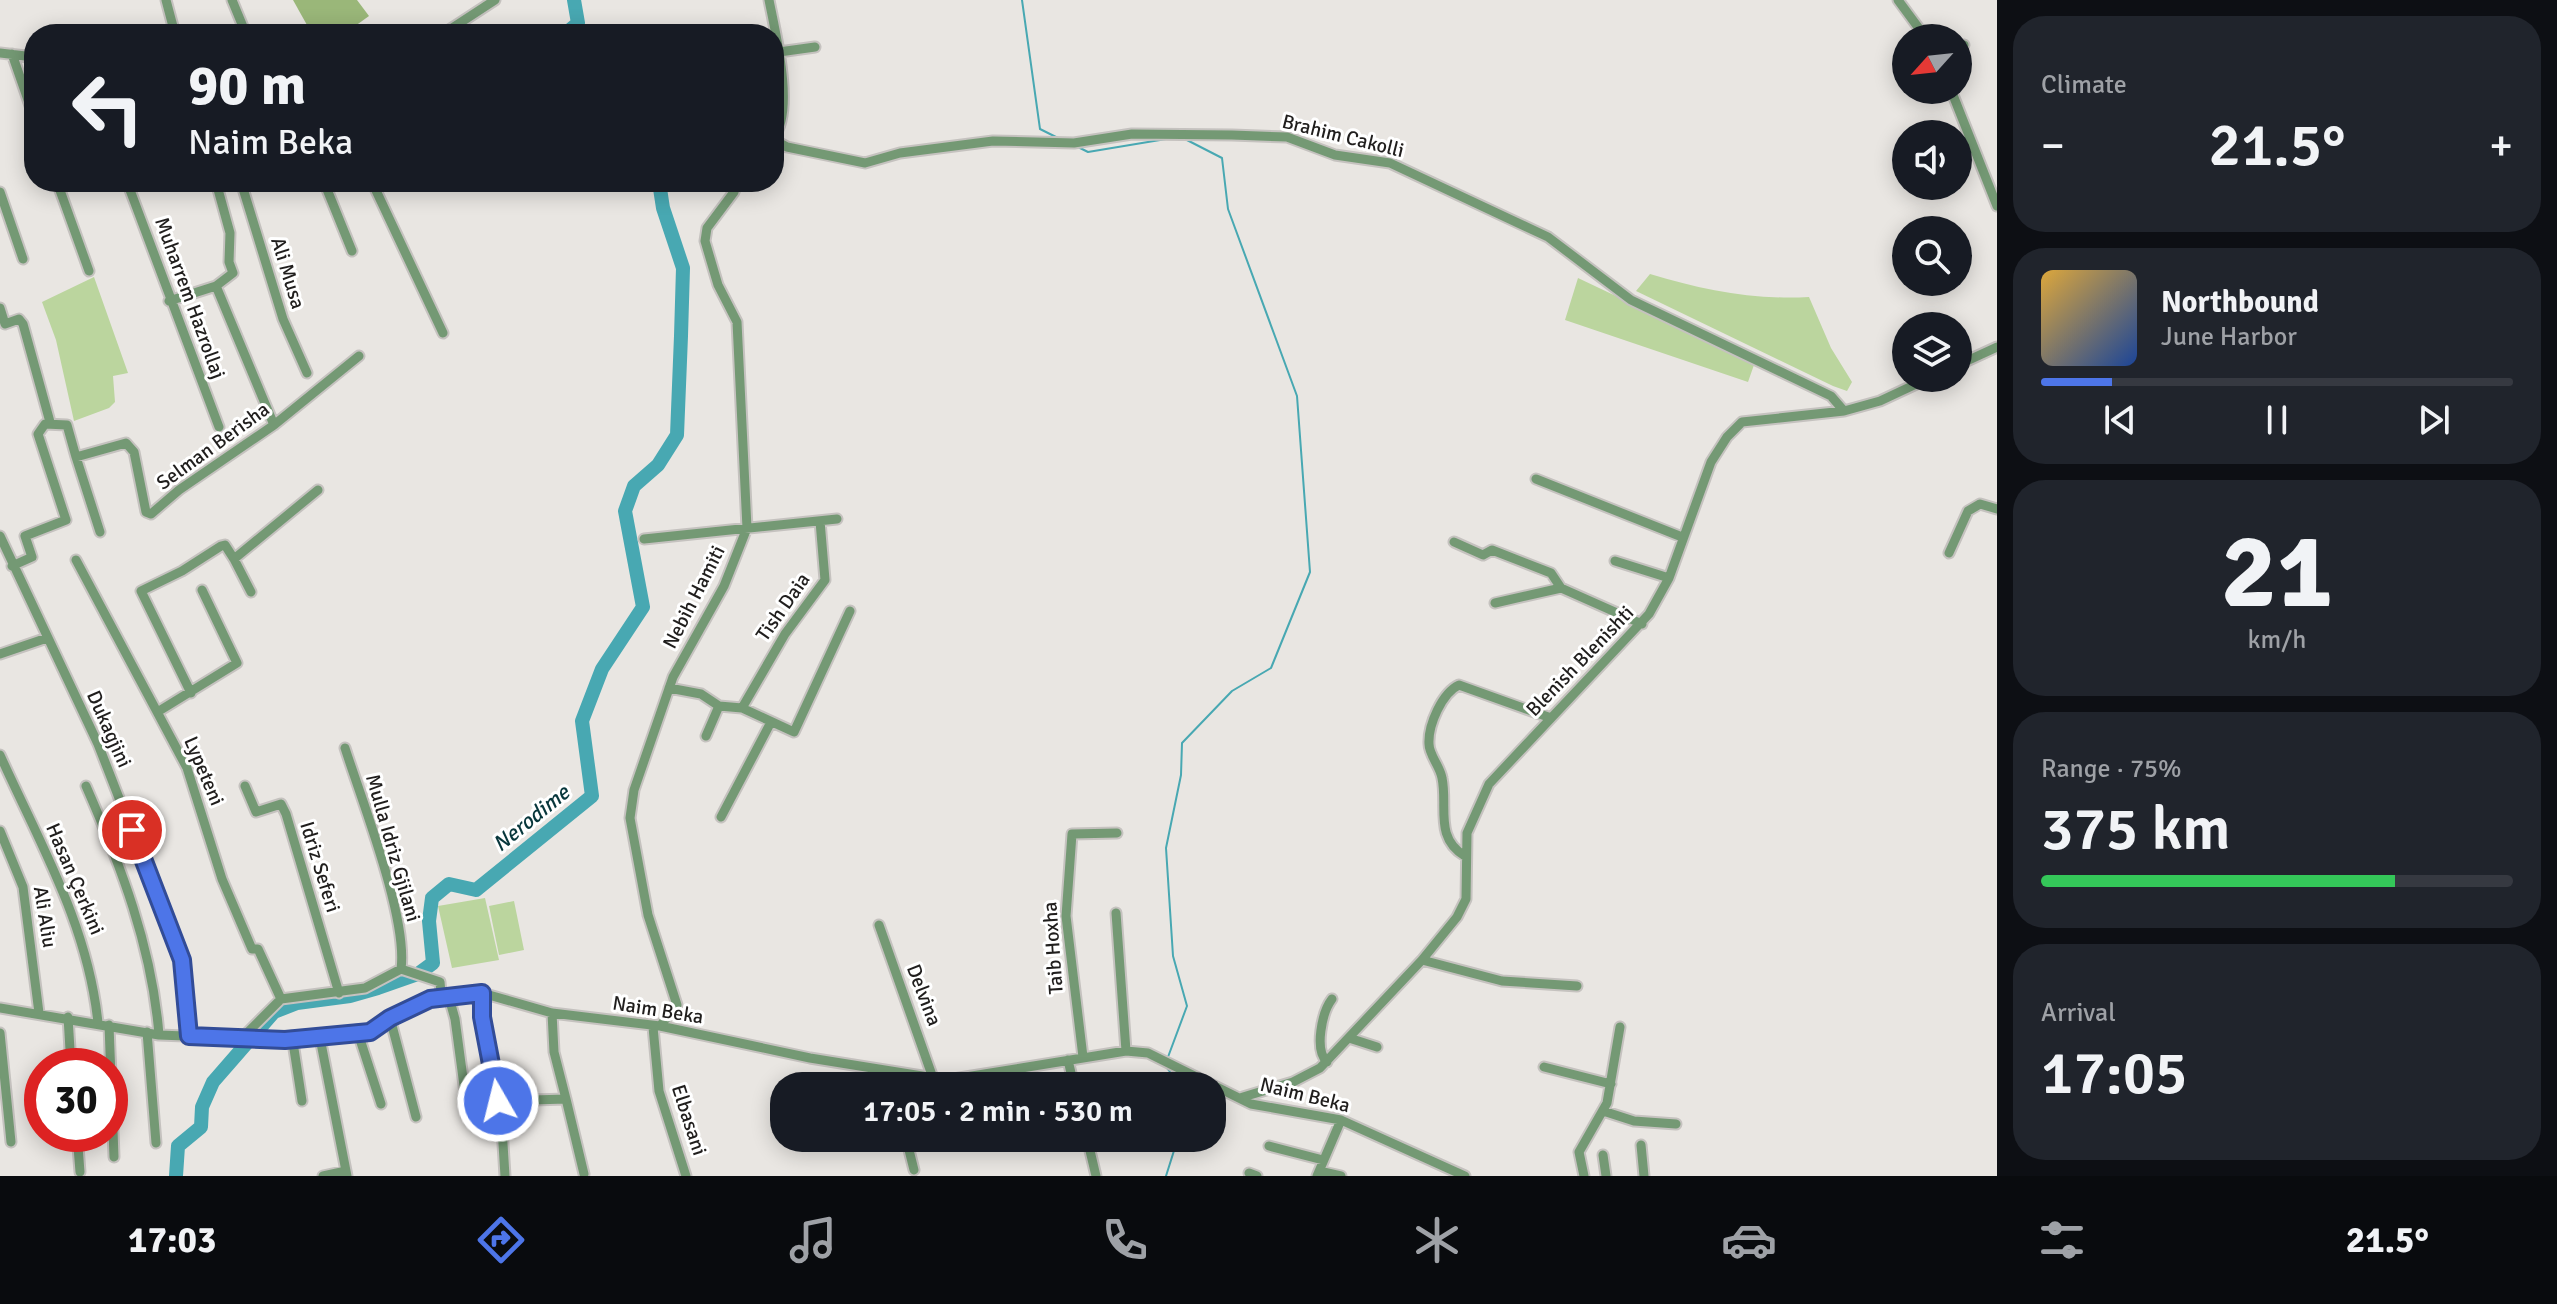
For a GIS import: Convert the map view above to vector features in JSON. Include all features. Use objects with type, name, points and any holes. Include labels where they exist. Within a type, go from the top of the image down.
[{"type":"street","points":[[166,0],[172,24]]},
{"type":"street","points":[[232,0],[242,24]]},
{"type":"street","points":[[458,24],[495,0]]},
{"type":"street","points":[[769,0],[774,24]]},
{"type":"street","points":[[1898,0],[1916,24]]},
{"type":"street","points":[[784,51],[815,47]]},
{"type":"street","points":[[0,53],[24,56]]},
{"type":"street","points":[[12,54],[24,88]]},
{"type":"street","points":[[1957,104],[1997,206]]},
{"type":"street","name":"Brahim Cakolli","points":[[784,145],[865,163],[900,153],[993,141],[1074,143],[1132,134],[1287,137],[1335,155],[1390,163],[1548,237],[1631,300],[1831,396],[1844,411]]},
{"type":"street","points":[[0,192],[23,259]]},
{"type":"street","points":[[61,192],[89,271]]},
{"type":"street","name":"Muharrem Hazrollaj","points":[[131,192],[169,301],[219,427]]},
{"type":"street","points":[[169,301],[216,286],[233,273],[229,262],[230,233],[219,192]]},
{"type":"street","name":"Ali Musa","points":[[244,192],[283,319],[307,373]]},
{"type":"street","points":[[328,192],[352,251]]},
{"type":"street","points":[[377,192],[443,333]]},
{"type":"street","name":"Nebih Hamiti","points":[[656,1026],[677,1005],[648,915],[630,818],[634,790],[669,688],[724,586],[747,528],[737,322],[718,285],[705,241],[707,228],[734,192]]},
{"type":"street","points":[[216,286],[274,425]]},
{"type":"street","points":[[0,308],[3,325],[19,319],[23,324],[50,422]]},
{"type":"street","points":[[1972,359],[1997,347]]},
{"type":"street","name":"Selman Berisha","points":[[76,457],[126,443],[134,452],[146,512],[151,514],[179,490],[274,425],[359,356]]},
{"type":"street","name":"Blenish Blenishti","points":[[1243,1097],[1293,1082],[1327,1062],[1422,960],[1457,917],[1466,899],[1467,833],[1489,784],[1642,624],[1669,578],[1711,462],[1727,437],[1742,422],[1844,411],[1899,392]]},
{"type":"street","points":[[12,566],[32,557],[25,536],[66,520],[38,434],[50,422],[64,423],[69,427],[100,532]]},
{"type":"street","points":[[1536,479],[1682,537]]},
{"type":"street","points":[[234,559],[318,490]]},
{"type":"street","points":[[1949,553],[1968,511],[1980,504],[1997,509]]},
{"type":"street","points":[[644,539],[837,519]]},
{"type":"street","name":"Tish Daia","points":[[742,708],[779,643],[825,580],[820,521]]},
{"type":"street","name":"Dukagjini","points":[[0,536],[98,744],[182,960],[189,1036]]},
{"type":"street","points":[[1454,542],[1483,555],[1492,550],[1551,573],[1561,588],[1642,624]]},
{"type":"street","points":[[191,693],[141,591],[225,545],[251,592]]},
{"type":"street","name":"Lypeteni","points":[[76,560],[187,768],[237,918],[252,949],[258,949],[281,999]]},
{"type":"street","points":[[1615,561],[1669,578]]},
{"type":"street","points":[[1495,603],[1561,588]]},
{"type":"street","points":[[159,711],[237,663],[202,590]]},
{"type":"street","points":[[669,688],[701,694],[719,706],[742,708],[790,732],[797,729],[850,611]]},
{"type":"street","points":[[0,654],[47,638]]},
{"type":"street","points":[[1465,856],[1444,832],[1442,774],[1429,745],[1434,719],[1451,689],[1459,685],[1551,718]]},
{"type":"street","points":[[706,736],[719,706]]},
{"type":"street","points":[[721,817],[771,722]]},
{"type":"street","name":"Mulla Idriz Gjilani","points":[[345,748],[386,879],[403,954],[401,969]]},
{"type":"street","name":"Hasan Çerkini","points":[[0,755],[65,891],[83,940],[104,1024],[114,1157]]},
{"type":"street","points":[[86,786],[145,943],[156,997],[159,1035]]},
{"type":"street","name":"Idriz Seferi","points":[[245,786],[256,812],[281,804],[286,814],[339,993]]},
{"type":"street","name":"Ali Aliu","points":[[0,831],[23,887],[39,1013]]},
{"type":"street","name":"Taib Hoxha","points":[[1083,1057],[1066,916],[1072,834],[1117,833]]},
{"type":"street","points":[[1116,913],[1126,1051]]},
{"type":"street","name":"Delvina","points":[[879,925],[931,1072]]},
{"type":"street","points":[[1422,960],[1502,981],[1577,986]]},
{"type":"street","points":[[242,1038],[281,999],[365,988],[401,969],[440,982],[441,993],[448,994],[465,1093]]},
{"type":"street","points":[[482,993],[482,1017],[498,1101],[505,1176]]},
{"type":"street","name":"Naim Beka","points":[[0,1008],[68,1017],[159,1035],[320,1038],[357,1030],[370,1032],[390,1018],[448,994],[482,993],[552,1013],[656,1026],[810,1058],[896,1072]]},
{"type":"street","points":[[1327,1062],[1321,1051],[1325,1010],[1332,999]]},
{"type":"street","points":[[552,1013],[554,1052],[584,1174]]},
{"type":"street","points":[[68,1017],[70,1048]]},
{"type":"street","points":[[390,1018],[416,1117]]},
{"type":"street","name":"Elbasani","points":[[656,1026],[659,1091],[686,1176]]},
{"type":"street","points":[[1584,1176],[1579,1152],[1603,1111],[1611,1084],[1620,1027]]},
{"type":"street","points":[[357,1030],[381,1104]]},
{"type":"street","points":[[147,1032],[156,1143]]},
{"type":"street","points":[[0,1033],[11,1142]]},
{"type":"street","points":[[292,1036],[302,1101]]},
{"type":"street","points":[[320,1038],[346,1174],[323,1176]]},
{"type":"street","points":[[1349,1038],[1377,1047]]},
{"type":"street","name":"Naim Beka","points":[[1005,1072],[1126,1051],[1148,1053],[1243,1097],[1251,1104],[1341,1120],[1465,1176]]},
{"type":"street","points":[[1068,1060],[1071,1072]]},
{"type":"street","points":[[1544,1067],[1611,1084]]},
{"type":"street","points":[[498,1101],[566,1099]]},
{"type":"street","points":[[1603,1111],[1634,1121],[1676,1124]]},
{"type":"street","points":[[1341,1120],[1318,1173],[1341,1176]]},
{"type":"street","points":[[1641,1145],[1644,1176]]},
{"type":"street","points":[[1269,1146],[1323,1160]]},
{"type":"street","points":[[78,1152],[80,1172]]},
{"type":"street","points":[[910,1152],[914,1170]]},
{"type":"street","points":[[1090,1152],[1096,1176]]},
{"type":"street","points":[[1603,1155],[1606,1176]]},
{"type":"green space","points":[[293,0],[357,0],[369,16],[358,24],[306,24]]},
{"type":"green space","points":[[1650,274],[1728,293],[1809,297],[1831,348],[1852,382],[1847,391],[1636,291]]},
{"type":"green space","points":[[94,277],[128,373],[113,376],[115,402],[109,408],[74,421],[56,340],[42,302]]},
{"type":"green space","points":[[1578,278],[1755,362],[1748,382],[1565,320]]},
{"type":"green space","points":[[485,898],[499,960],[452,968],[438,906]]},
{"type":"green space","points":[[514,901],[524,950],[499,955],[489,906]]},
{"type":"waterway","name":"Nerodime","points":[[574,0],[577,24]]},
{"type":"waterway","points":[[1022,0],[1040,129],[1058,138]]},
{"type":"waterway","points":[[1168,1057],[1187,1006],[1173,956],[1166,848],[1181,775],[1182,743],[1232,691],[1271,668],[1310,572],[1297,396],[1228,209],[1222,158],[1183,138]]},
{"type":"waterway","points":[[1078,147],[1088,152],[1166,139]]},
{"type":"waterway","name":"Nerodime","points":[[176,1176],[178,1146],[201,1127],[202,1107],[213,1082],[274,1012],[297,1003],[350,996],[418,974],[433,963],[429,921],[432,898],[449,884],[476,890],[592,796],[582,721],[602,669],[643,607],[625,511],[634,486],[658,465],[677,435],[683,268],[661,192]]},
{"type":"waterway","points":[[1167,1068],[1170,1072]]},
{"type":"waterway","points":[[1166,1176],[1174,1152]]},
{"type":"route","points":[[132,830],[182,960],[189,1036],[285,1040],[292,1036],[320,1038],[357,1030],[370,1032],[390,1018],[430,999],[448,994],[482,993],[482,1017],[491,1051],[498,1101]]}]
